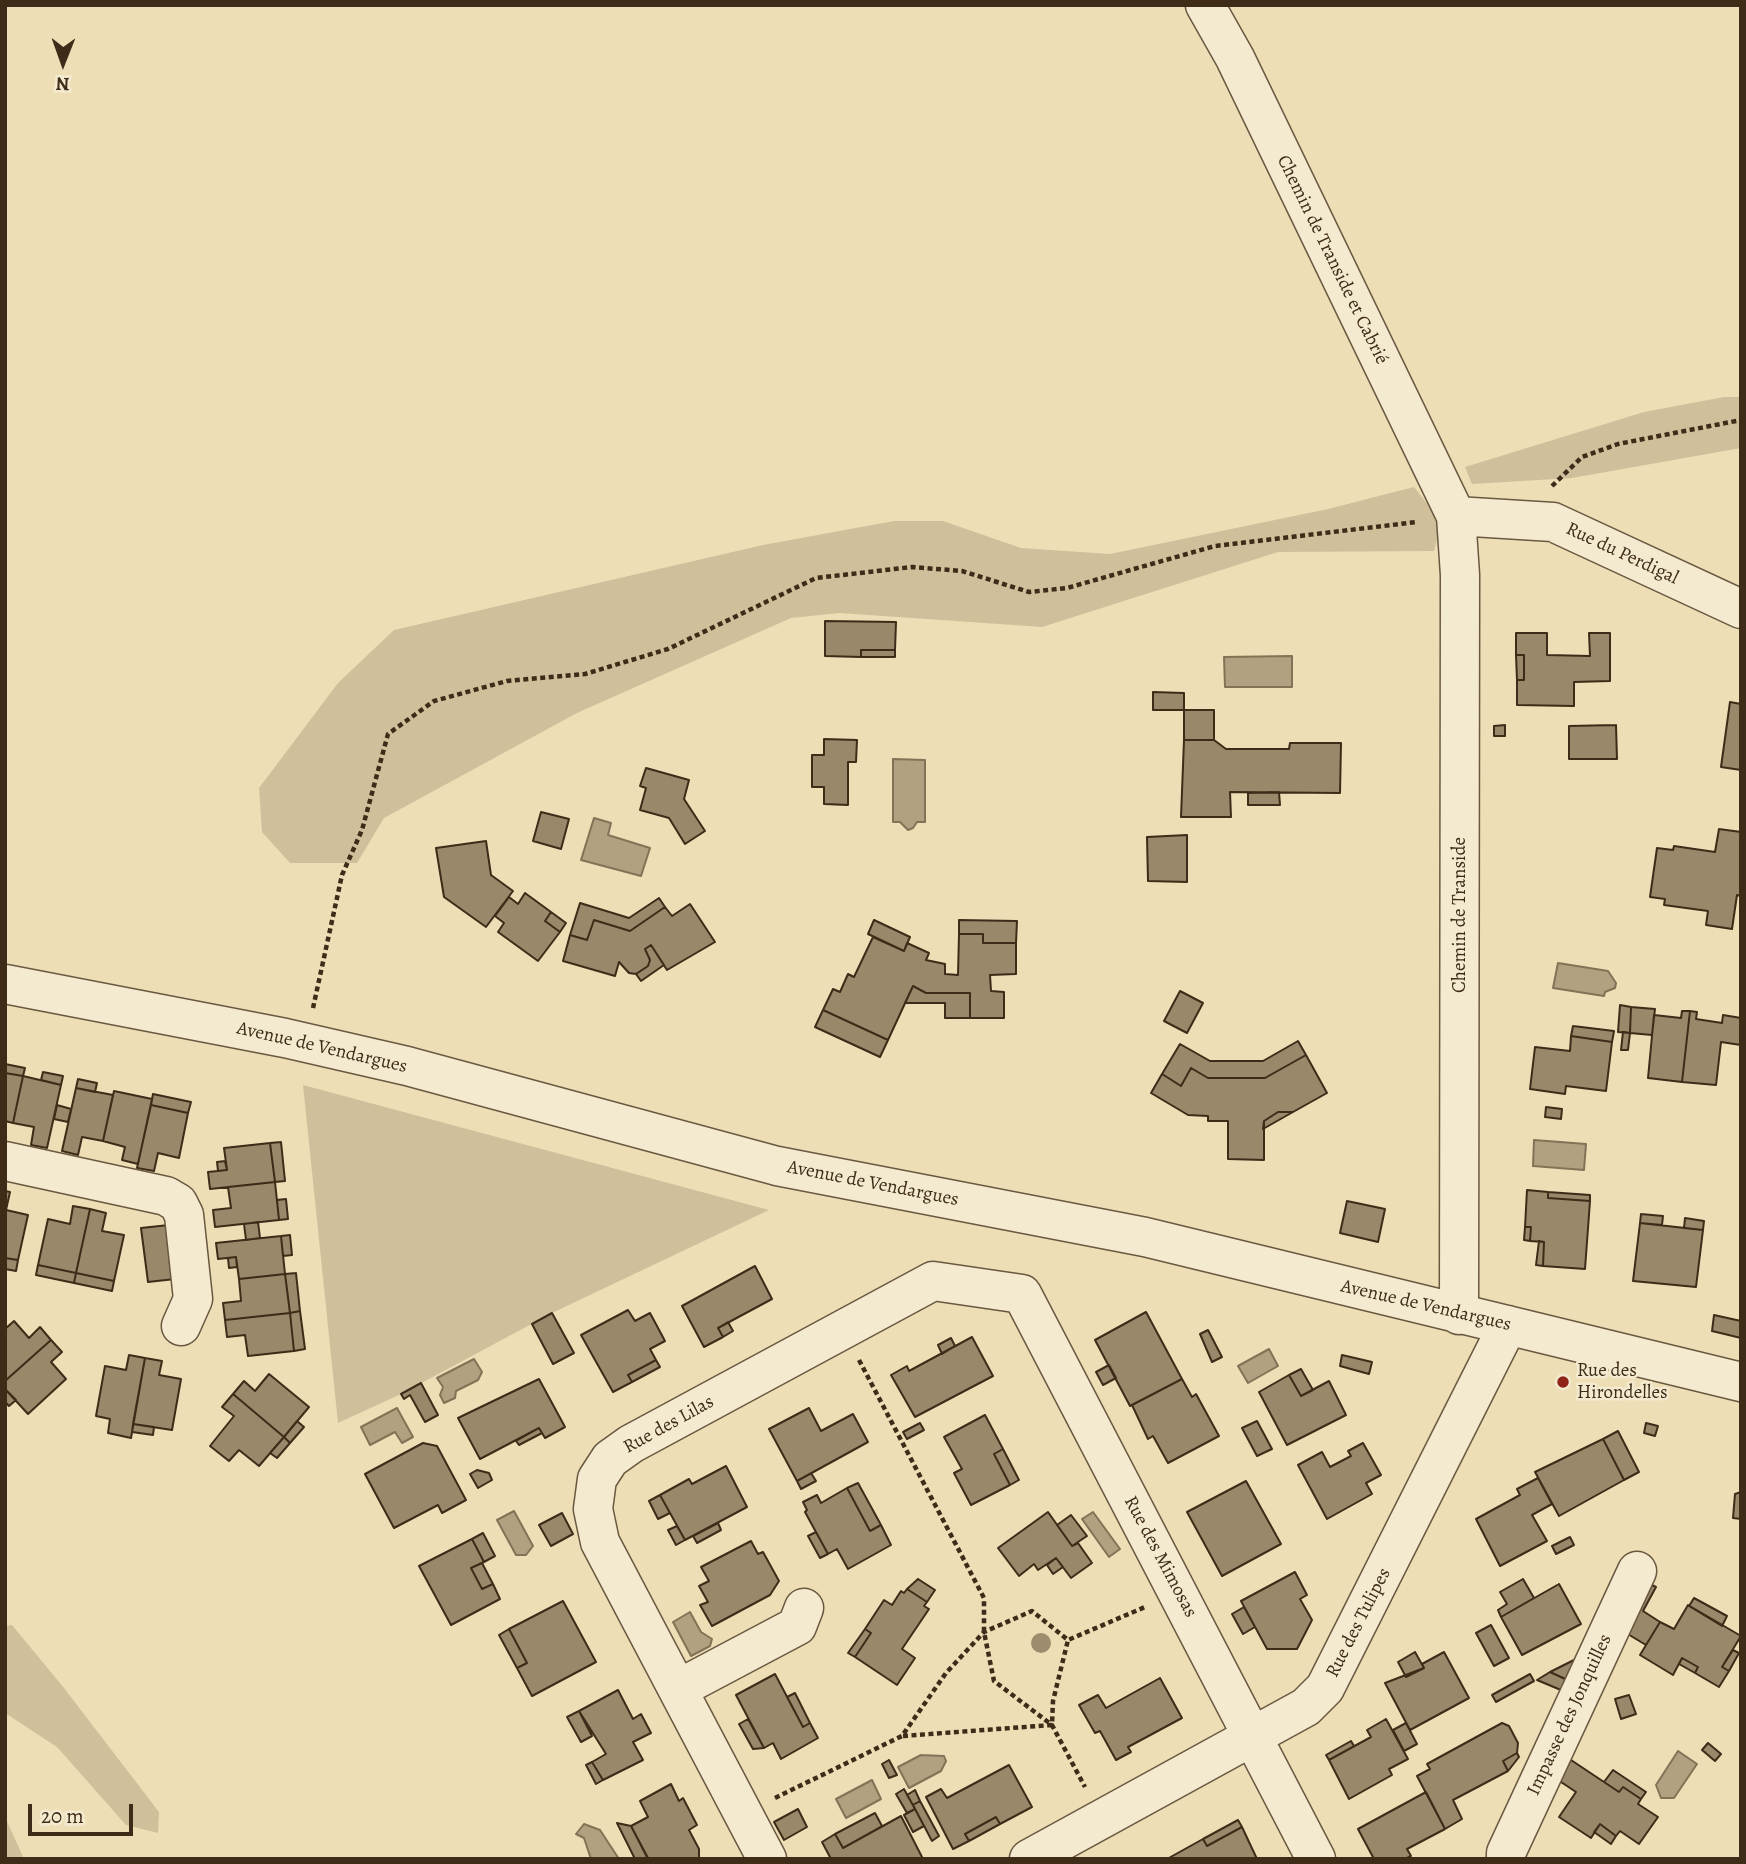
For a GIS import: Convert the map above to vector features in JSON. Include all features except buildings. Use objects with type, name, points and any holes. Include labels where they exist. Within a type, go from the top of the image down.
[{"type":"street","name":"Chemin de Transide et Cabrié","points":[[1205,5],[1235,58],[1456,516]]},
{"type":"street","name":"Rue du Perdigal","points":[[1456,516],[1553,522],[1741,609]]},
{"type":"street","name":"Chemin de Transide","points":[[1456,516],[1460,603],[1459,1315]]},
{"type":"street","name":"Avenue de Vendargues","points":[[5,984],[302,1042],[407,1066],[777,1166],[1145,1237],[1741,1382]]},
{"type":"street","points":[[5,1161],[166,1196],[178,1203],[184,1215],[193,1299],[181,1326]]},
{"type":"street","name":"Rue des Lilas","points":[[767,1859],[600,1542],[593,1509],[597,1479],[610,1459],[631,1444],[933,1281],[979,1287]]},
{"type":"street","name":"Rue des Mimosas","points":[[979,1287],[1022,1294],[1316,1859]]},
{"type":"street","name":"Rue des Tulipes","points":[[1029,1859],[1306,1707],[1332,1677],[1508,1325]]},
{"type":"street","name":"Impasse des Jonquilles","points":[[1506,1859],[1506,1853],[1637,1571]]},
{"type":"street","points":[[678,1689],[797,1626],[804,1608]]},
{"type":"path","points":[[1534,520],[1544,494],[1582,457],[1618,444],[1741,420]]},
{"type":"path","points":[[302,1042],[311,1018],[342,875],[362,830],[388,734],[433,701],[508,681],[585,674],[668,649],[816,578],[912,567],[962,571],[1029,592],[1066,588],[1215,546],[1456,516]]},
{"type":"path","points":[[842,1330],[984,1598],[984,1632],[995,1681],[1052,1725],[1102,1819]]},
{"type":"path","points":[[1068,1640],[1147,1606]]},
{"type":"path","points":[[902,1736],[946,1673],[984,1632],[1032,1611],[1068,1640]]},
{"type":"path","points":[[1052,1725],[1053,1701],[1068,1640]]},
{"type":"path","points":[[744,1814],[902,1736],[1052,1725]]},
{"type":"shaded area","points":[[1724,397],[1741,397],[1741,448],[1572,478],[1472,484],[1465,467],[1644,412]]},
{"type":"shaded area","points":[[1414,487],[1442,523],[1434,551],[1278,552],[1042,627],[840,613],[791,618],[577,713],[384,818],[357,863],[290,863],[262,832],[259,788],[338,683],[394,630],[763,545],[894,521],[943,521],[1021,548],[1110,554],[1328,509]]},
{"type":"shaded area","points":[[1292,656],[1292,687],[1225,687],[1224,657]]},
{"type":"shaded area","points":[[893,759],[925,760],[925,822],[917,822],[908,830],[900,822],[893,822]]},
{"type":"shaded area","points":[[594,818],[611,823],[608,835],[650,848],[641,876],[581,860]]},
{"type":"shaded area","points":[[1558,963],[1608,971],[1616,983],[1615,988],[1605,992],[1604,996],[1553,988]]},
{"type":"shaded area","points":[[303,1085],[769,1210],[552,1313],[401,1394],[338,1423]]},
{"type":"shaded area","points":[[1534,1140],[1586,1144],[1584,1170],[1533,1166]]},
{"type":"shaded area","points":[[1269,1349],[1278,1366],[1248,1383],[1238,1366]]},
{"type":"shaded area","points":[[474,1359],[482,1372],[478,1380],[456,1391],[455,1398],[444,1403],[440,1395],[443,1387],[437,1378]]},
{"type":"shaded area","points":[[397,1408],[413,1437],[402,1443],[395,1432],[370,1445],[361,1427]]},
{"type":"shaded area","points":[[514,1511],[533,1546],[526,1555],[516,1555],[497,1520]]},
{"type":"shaded area","points":[[1093,1512],[1120,1549],[1109,1557],[1082,1519]]},
{"type":"shaded area","points":[[690,1612],[701,1632],[712,1639],[710,1646],[691,1656],[673,1622]]},
{"type":"shaded area","points":[[12,1625],[159,1812],[158,1833],[126,1825],[57,1747],[5,1713],[5,1626]]},
{"type":"shaded area","points":[[1678,1751],[1697,1764],[1674,1798],[1661,1798],[1656,1785]]},
{"type":"shaded area","points":[[921,1755],[944,1756],[946,1761],[941,1771],[909,1788],[898,1767]]},
{"type":"shaded area","points":[[872,1780],[881,1799],[846,1818],[836,1799]]},
{"type":"shaded area","points":[[5,1817],[24,1859],[5,1859]]},
{"type":"shaded area","points":[[584,1824],[600,1830],[619,1859],[591,1859],[584,1838],[576,1834]]},
{"type":"place","name":"Rue des Hirondelles","points":[[1563,1382]]}]
